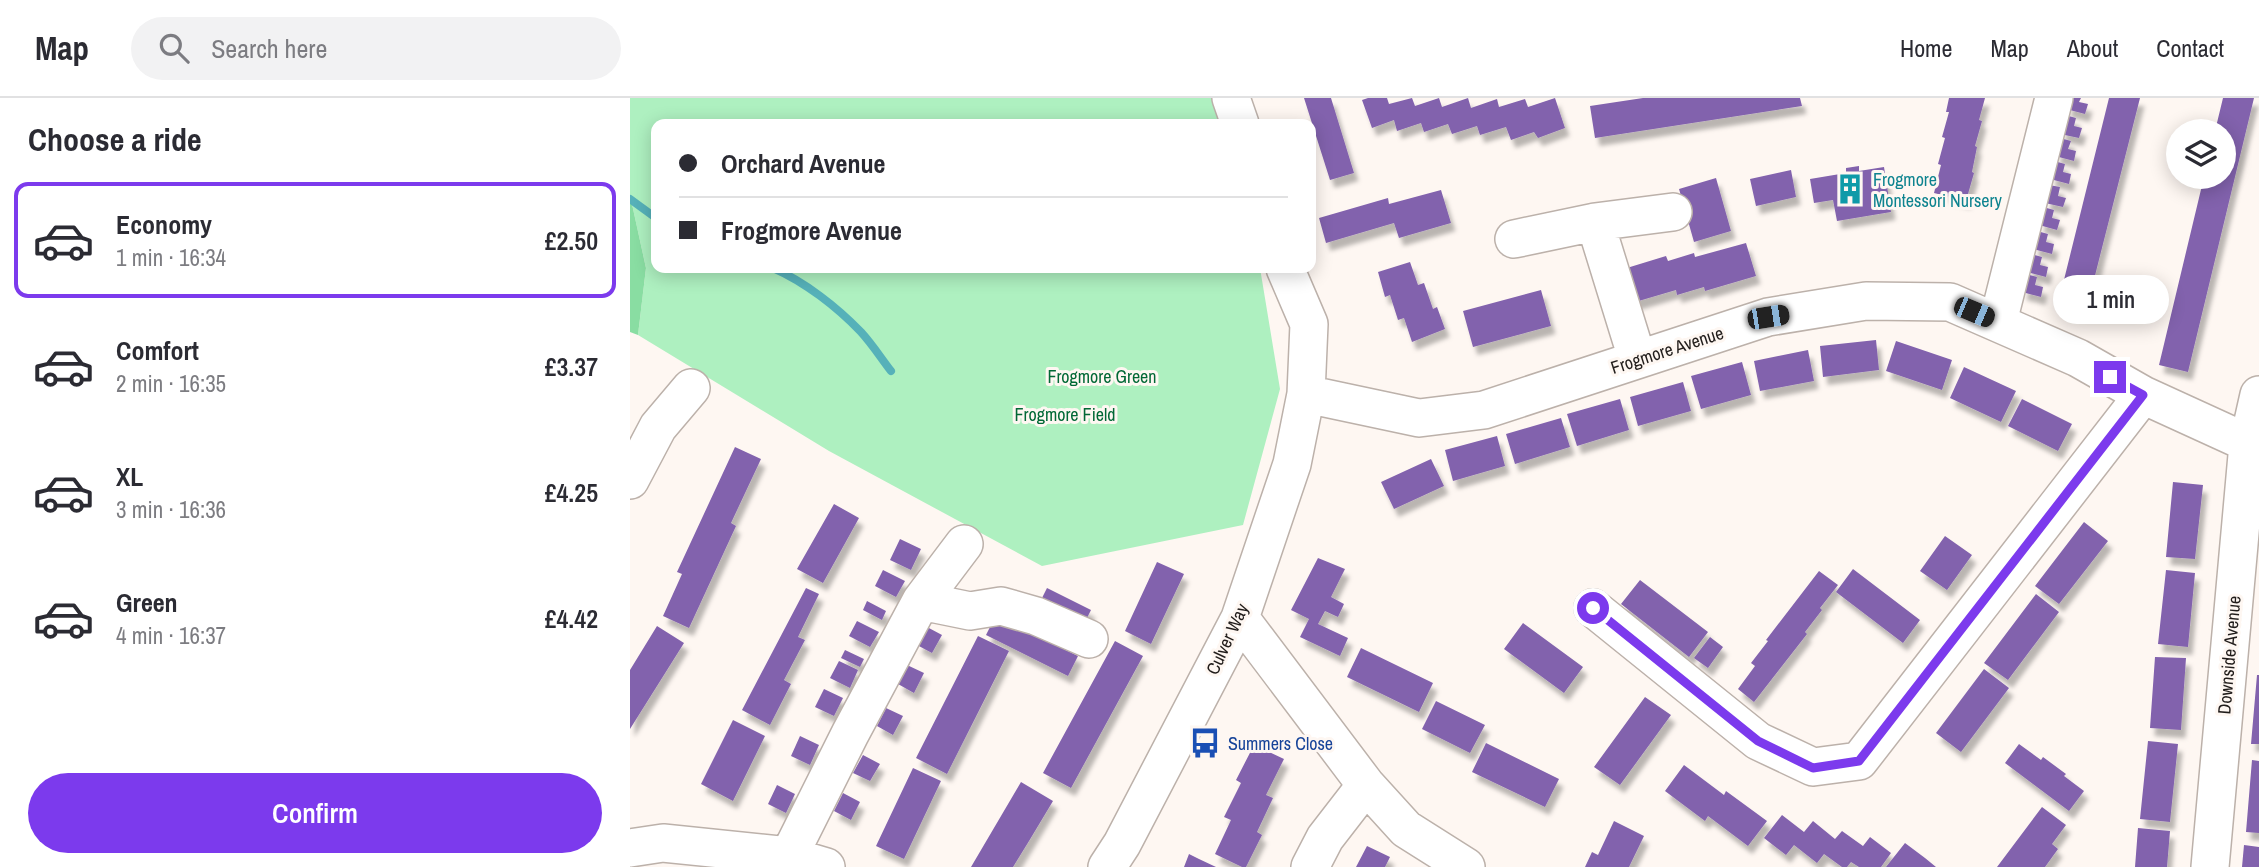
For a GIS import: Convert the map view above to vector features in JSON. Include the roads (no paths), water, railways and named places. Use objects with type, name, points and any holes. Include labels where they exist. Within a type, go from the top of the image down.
[{"type":"street","points":[[1231,98],[1238,119]]},
{"type":"street","points":[[1998,322],[2054,98]]},
{"type":"street","points":[[1514,239],[1595,222],[1673,212]]},
{"type":"street","points":[[1595,222],[1637,358]]},
{"type":"street","points":[[1287,273],[1309,324],[1306,394]]},
{"type":"street","name":"Frogmore Avenue","points":[[1306,394],[1419,418],[1484,410],[1768,317],[1866,301],[1950,302],[2078,358],[2143,395],[2254,446]]},
{"type":"street","points":[[630,480],[658,427],[691,387]]},
{"type":"street","name":"Culver Way","points":[[1107,867],[1122,844],[1240,618],[1292,464],[1306,394]]},
{"type":"street","points":[[1593,608],[1758,741],[1813,768],[1859,761],[2143,395]]},
{"type":"street","name":"Downside Avenue","points":[[2210,867],[2259,395]]},
{"type":"street","points":[[789,856],[921,601],[964,544]]},
{"type":"street","points":[[921,601],[970,611],[1001,606],[1035,616],[1089,639]]},
{"type":"street","points":[[1240,618],[1366,785],[1406,829],[1466,867]]},
{"type":"street","points":[[1310,867],[1325,838],[1366,785]]},
{"type":"street","points":[[653,853],[789,856],[826,867]]},
{"type":"waterway","points":[[630,199],[651,214]]},
{"type":"waterway","points":[[783,273],[809,288],[842,313],[891,371]]},
{"type":"place","name":"Frogmore Montessori Nursery","points":[[1850,189]]},
{"type":"place","name":"Summers Close","points":[[1205,743]]},
{"type":"park label","name":"Frogmore Green","points":[[1102,376]]},
{"type":"park label","name":"Frogmore Field","points":[[1065,414]]}]
